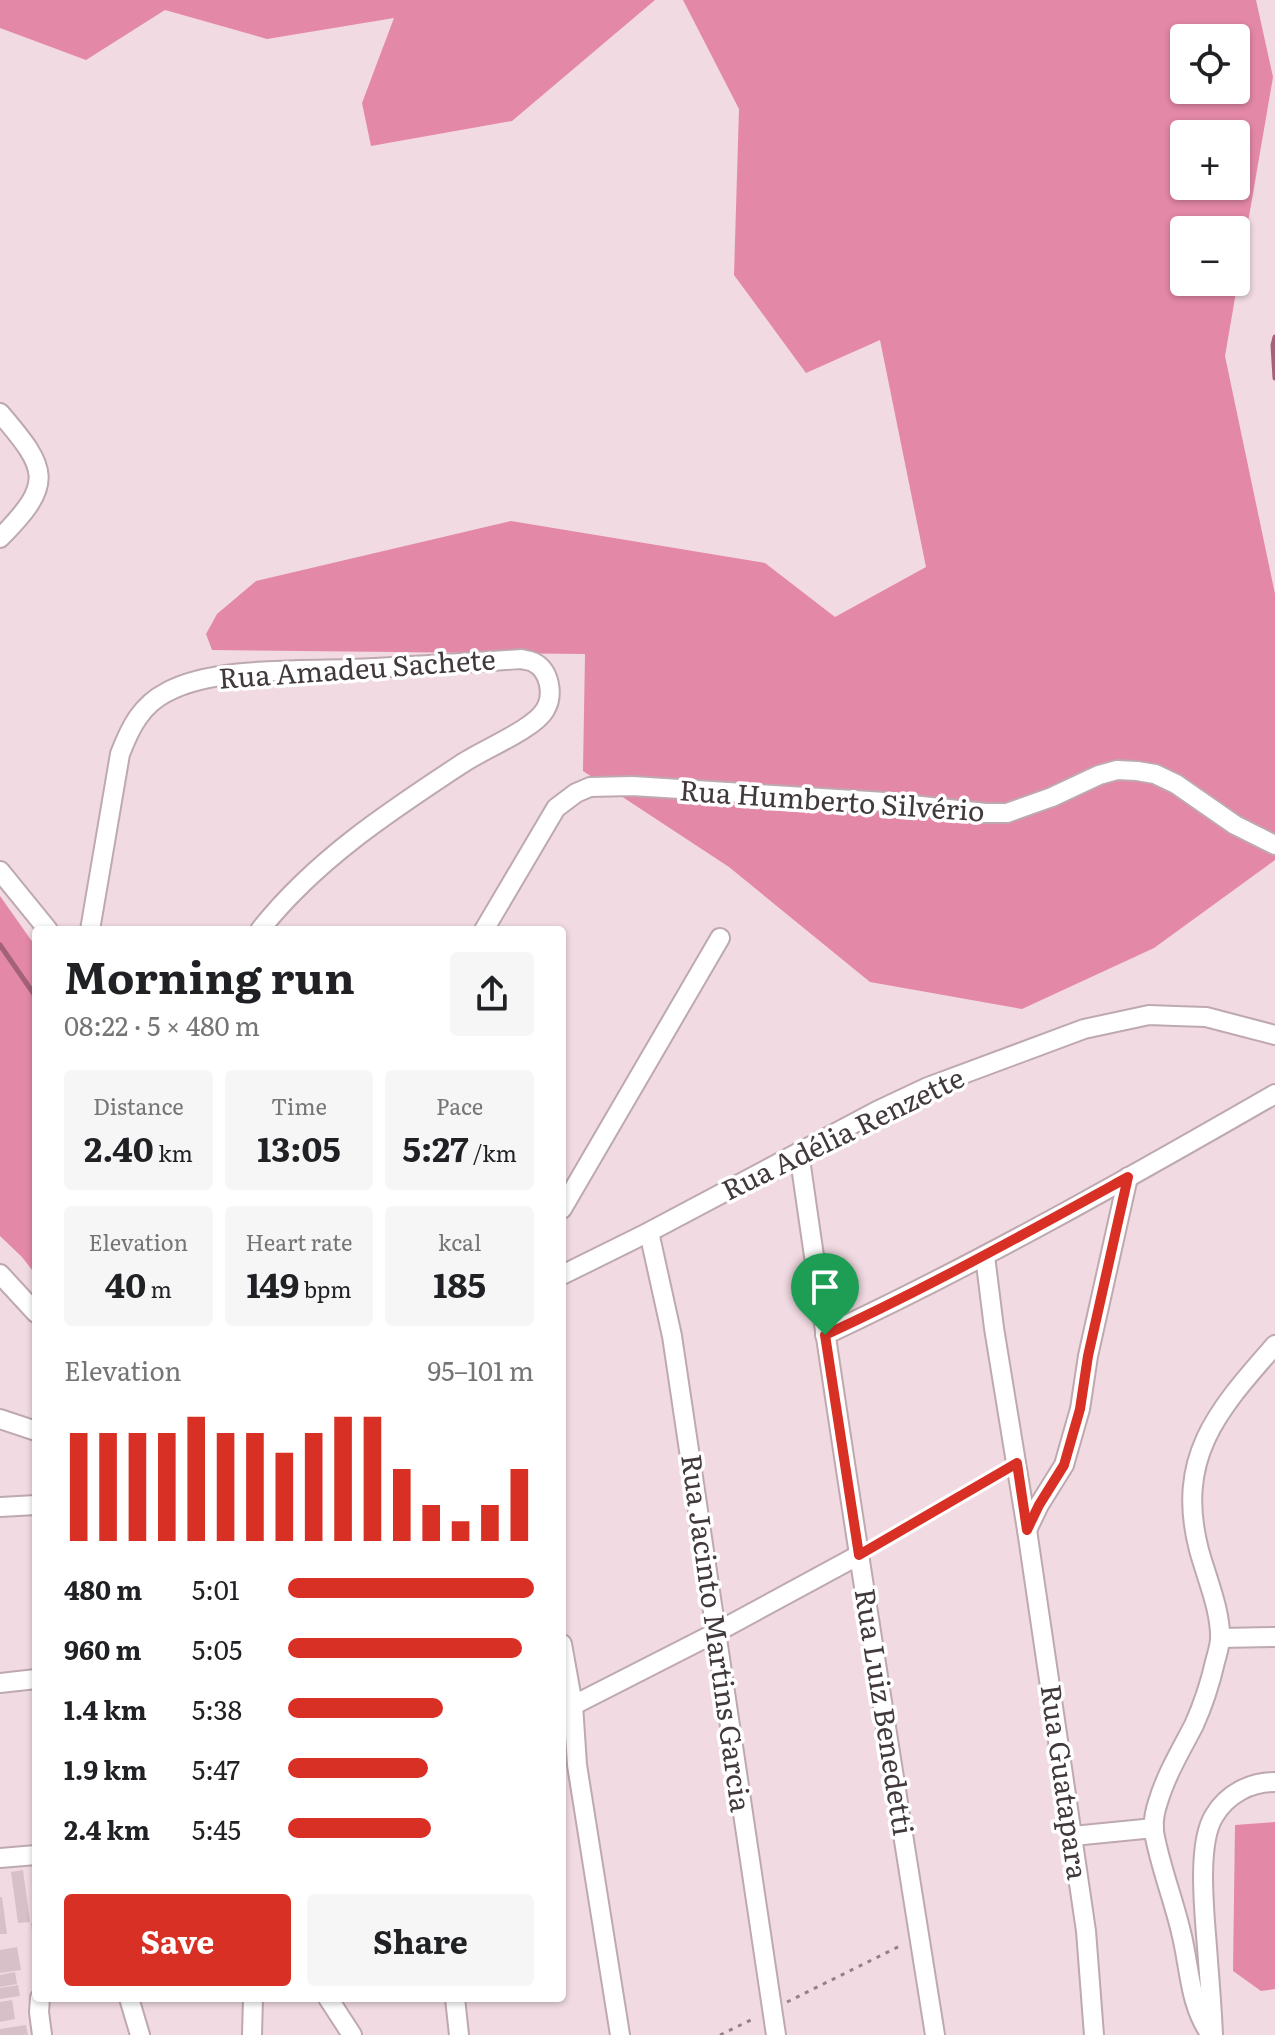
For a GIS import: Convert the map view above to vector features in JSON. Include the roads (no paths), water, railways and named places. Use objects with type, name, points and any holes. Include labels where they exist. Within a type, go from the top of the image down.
[{"type":"street","points":[[0,413],[34,456],[39,468],[39,480],[35,497],[25,513],[0,538]]},
{"type":"street","name":"Rua Amadeu Sachete","points":[[91,926],[120,754],[139,715],[165,692],[210,677],[278,671],[428,666],[521,659],[533,662],[541,669],[548,681],[550,698],[544,712],[532,723],[467,760],[377,820],[311,877],[264,926]]},
{"type":"street","name":"Rua Humberto Silvério","points":[[486,926],[556,808],[590,787],[632,786],[1007,813],[1099,775],[1117,770],[1137,771],[1155,774],[1176,784],[1235,825],[1275,845]]},
{"type":"street","points":[[0,871],[45,926]]},
{"type":"street","points":[[566,1202],[720,938]]},
{"type":"street","name":"Rua Adélia Renzette","points":[[566,1273],[928,1087],[1084,1029],[1149,1015],[1206,1017],[1275,1035]]},
{"type":"street","points":[[825,1335],[985,1256],[1275,1094]]},
{"type":"street","name":"Rua Luiz Benedetti","points":[[799,1152],[935,2035]]},
{"type":"street","points":[[1027,1530],[1064,1465],[1080,1409],[1094,1327],[1128,1177]]},
{"type":"street","name":"Rua Jacinto Martins Garcia","points":[[649,1232],[672,1336],[776,2035]]},
{"type":"street","name":"Rua Guatapara","points":[[985,1256],[1073,1836],[1086,1931],[1094,2035]]},
{"type":"street","points":[[0,1274],[32,1309]]},
{"type":"street","points":[[1212,2035],[1196,2010],[1188,1960],[1154,1828],[1161,1793],[1211,1683],[1220,1638],[1192,1520],[1191,1496],[1197,1463],[1210,1427],[1232,1394],[1275,1345]]},
{"type":"street","points":[[0,1419],[32,1430]]},
{"type":"street","points":[[0,1507],[32,1505]]},
{"type":"street","points":[[568,1708],[859,1555]]},
{"type":"street","points":[[1220,1638],[1275,1637]]},
{"type":"street","points":[[0,1683],[32,1679]]},
{"type":"street","points":[[566,1687],[620,2035]]},
{"type":"street","points":[[1212,2035],[1202,1884],[1206,1838],[1213,1816],[1231,1796],[1246,1786],[1275,1782]]},
{"type":"street","points":[[1073,1836],[1154,1828]]},
{"type":"street","points":[[0,1858],[32,1855]]},
{"type":"street","points":[[40,2002],[42,2035]]},
{"type":"street","points":[[130,2002],[140,2035]]},
{"type":"street","points":[[252,2035],[253,2002]]},
{"type":"street","points":[[331,2002],[352,2035]]},
{"type":"street","points":[[455,2002],[459,2035]]},
{"type":"waterway","points":[[1275,337],[1275,378]]},
{"type":"waterway","points":[[0,945],[32,991]]}]
